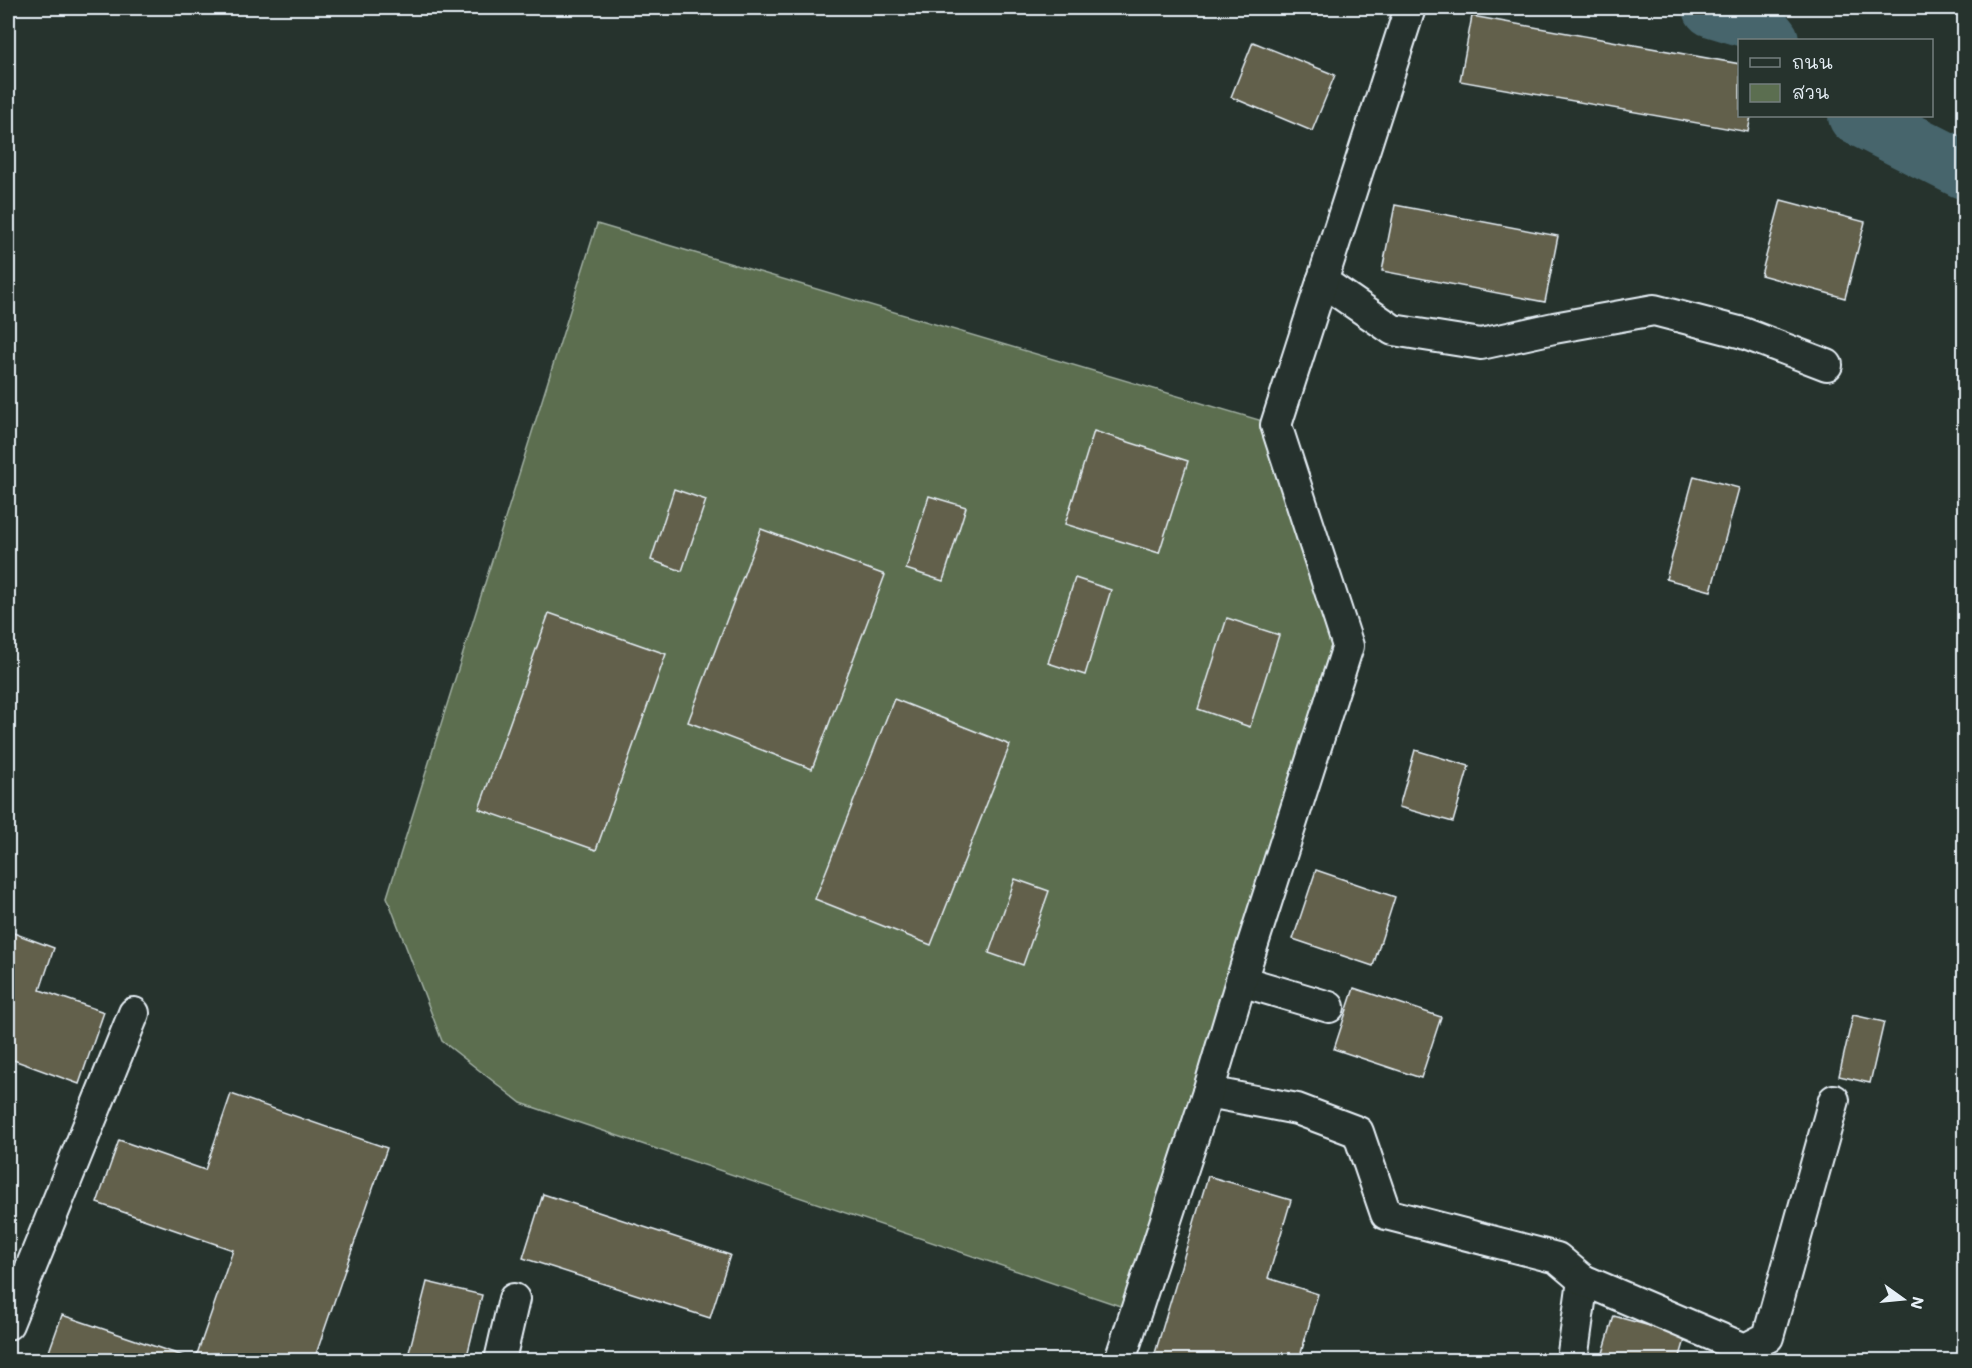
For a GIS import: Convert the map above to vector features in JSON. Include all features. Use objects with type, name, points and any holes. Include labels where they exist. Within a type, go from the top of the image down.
[{"type":"street","points":[[1120,1360],[1208,1092],[1240,981],[1348,646],[1276,425],[1410,8]]},
{"type":"street","points":[[1322,281],[1393,330],[1481,344],[1654,310],[1743,333],[1827,365]]},
{"type":"street","points":[[1240,981],[1329,1007]]},
{"type":"street","points":[[8,1324],[134,1013]]},
{"type":"street","points":[[1208,1092],[1297,1109],[1358,1132],[1386,1214],[1557,1258],[1583,1280],[1745,1349],[1768,1337],[1834,1100]]},
{"type":"street","points":[[1572,1360],[1583,1280]]},
{"type":"street","points":[[500,1360],[514,1299]]},
{"type":"green space","points":[[597,224],[1276,425],[1348,646],[1135,1311],[521,1103],[442,1041],[387,897]]},
{"type":"building","points":[[1472,16],[1738,64],[1738,117],[1751,117],[1748,132],[1460,81]]},
{"type":"building","points":[[1253,42],[1335,75],[1312,131],[1231,97]]},
{"type":"building","points":[[1781,200],[1865,222],[1845,298],[1761,275]]},
{"type":"building","points":[[1395,205],[1558,236],[1545,302],[1382,271]]},
{"type":"building","points":[[1094,431],[1188,461],[1159,553],[1065,524]]},
{"type":"building","points":[[1694,476],[1739,488],[1711,591],[1666,579]]},
{"type":"building","points":[[674,489],[706,500],[682,571],[651,560]]},
{"type":"building","points":[[929,496],[966,507],[943,581],[906,569]]},
{"type":"building","points":[[761,529],[885,575],[812,769],[688,722]]},
{"type":"building","points":[[1075,578],[1111,590],[1085,675],[1048,663]]},
{"type":"building","points":[[549,613],[666,654],[596,850],[479,809]]},
{"type":"building","points":[[1227,618],[1279,635],[1250,727],[1198,709]]},
{"type":"building","points":[[894,699],[1010,745],[931,945],[815,899]]},
{"type":"building","points":[[1415,750],[1469,766],[1453,822],[1399,807]]},
{"type":"building","points":[[1316,870],[1395,897],[1373,966],[1293,939]]},
{"type":"building","points":[[1015,879],[1049,891],[1023,965],[989,953]]},
{"type":"building","points":[[8,931],[54,948],[40,990],[104,1012],[79,1084],[8,1058]]},
{"type":"building","points":[[1354,988],[1441,1017],[1421,1078],[1334,1049]]},
{"type":"building","points":[[1853,1015],[1884,1022],[1870,1083],[1839,1076]]},
{"type":"building","points":[[231,1094],[387,1148],[314,1360],[195,1360],[233,1250],[97,1203],[119,1140],[205,1170]]},
{"type":"building","points":[[1208,1176],[1291,1200],[1268,1278],[1318,1294],[1299,1360],[1153,1360]]},
{"type":"building","points":[[543,1194],[730,1255],[710,1318],[523,1258]]},
{"type":"building","points":[[427,1282],[482,1295],[466,1360],[407,1360]]},
{"type":"building","points":[[62,1315],[195,1360],[46,1360]]},
{"type":"building","points":[[1614,1316],[1686,1336],[1679,1360],[1601,1360]]},
{"type":"waterway","points":[[1712,8],[1755,21],[1769,39]]},
{"type":"waterway","points":[[1859,117],[1964,170]]}]
